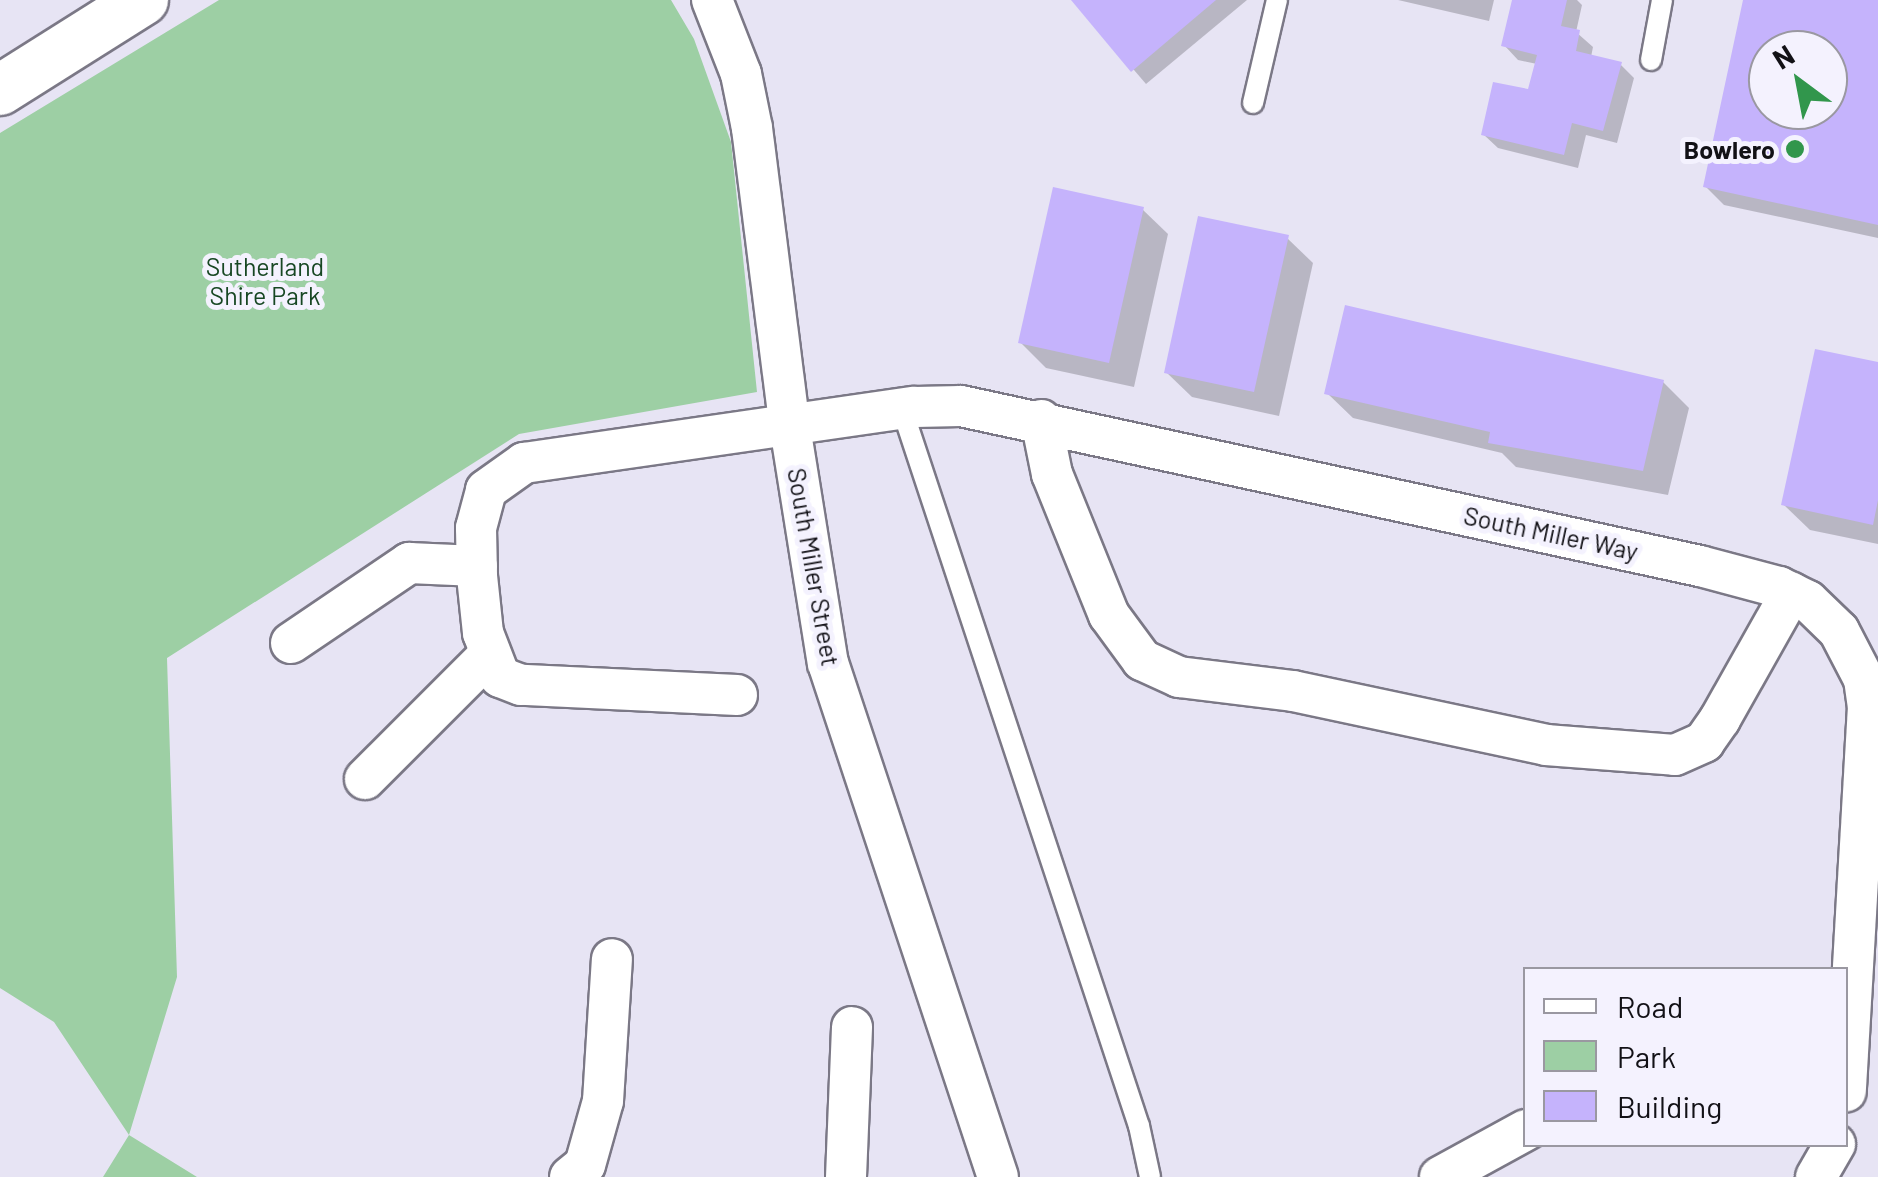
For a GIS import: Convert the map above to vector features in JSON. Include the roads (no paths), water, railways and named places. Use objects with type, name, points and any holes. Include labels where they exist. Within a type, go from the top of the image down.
[{"type":"street","points":[[0,90],[143,0]]},
{"type":"street","name":"South Miller Street","points":[[712,0],[741,74],[752,128],[790,427],[828,663],[998,1177]]},
{"type":"street","name":"South Miller Way","points":[[489,655],[476,528],[486,490],[524,463],[902,409],[961,406],[1040,420],[1700,566],[1792,593],[1820,610],[1839,630],[1864,680],[1868,706],[1848,1056]]},
{"type":"street","points":[[1040,420],[1052,474],[1109,614],[1142,660],[1178,677],[1293,691],[1546,744],[1675,755],[1704,742],[1792,593]]},
{"type":"street","points":[[290,643],[408,562],[477,566]]},
{"type":"street","points":[[365,779],[489,655],[500,677],[521,684],[737,695]]},
{"type":"street","points":[[570,1177],[585,1164],[603,1101],[612,959]]},
{"type":"street","points":[[846,1177],[852,1027]]},
{"type":"street","points":[[1440,1177],[1523,1132]]},
{"type":"street","points":[[1816,1177],[1832,1147]]},
{"type":"lane","points":[[1253,103],[1278,0]]},
{"type":"lane","points":[[1651,60],[1662,0]]},
{"type":"lane","points":[[902,409],[1132,1107],[1150,1177]]},
{"type":"place","name":"Bowlero","points":[[1795,149]]},
{"type":"park label","name":"Sutherland Shire Park","points":[[265,282]]}]
